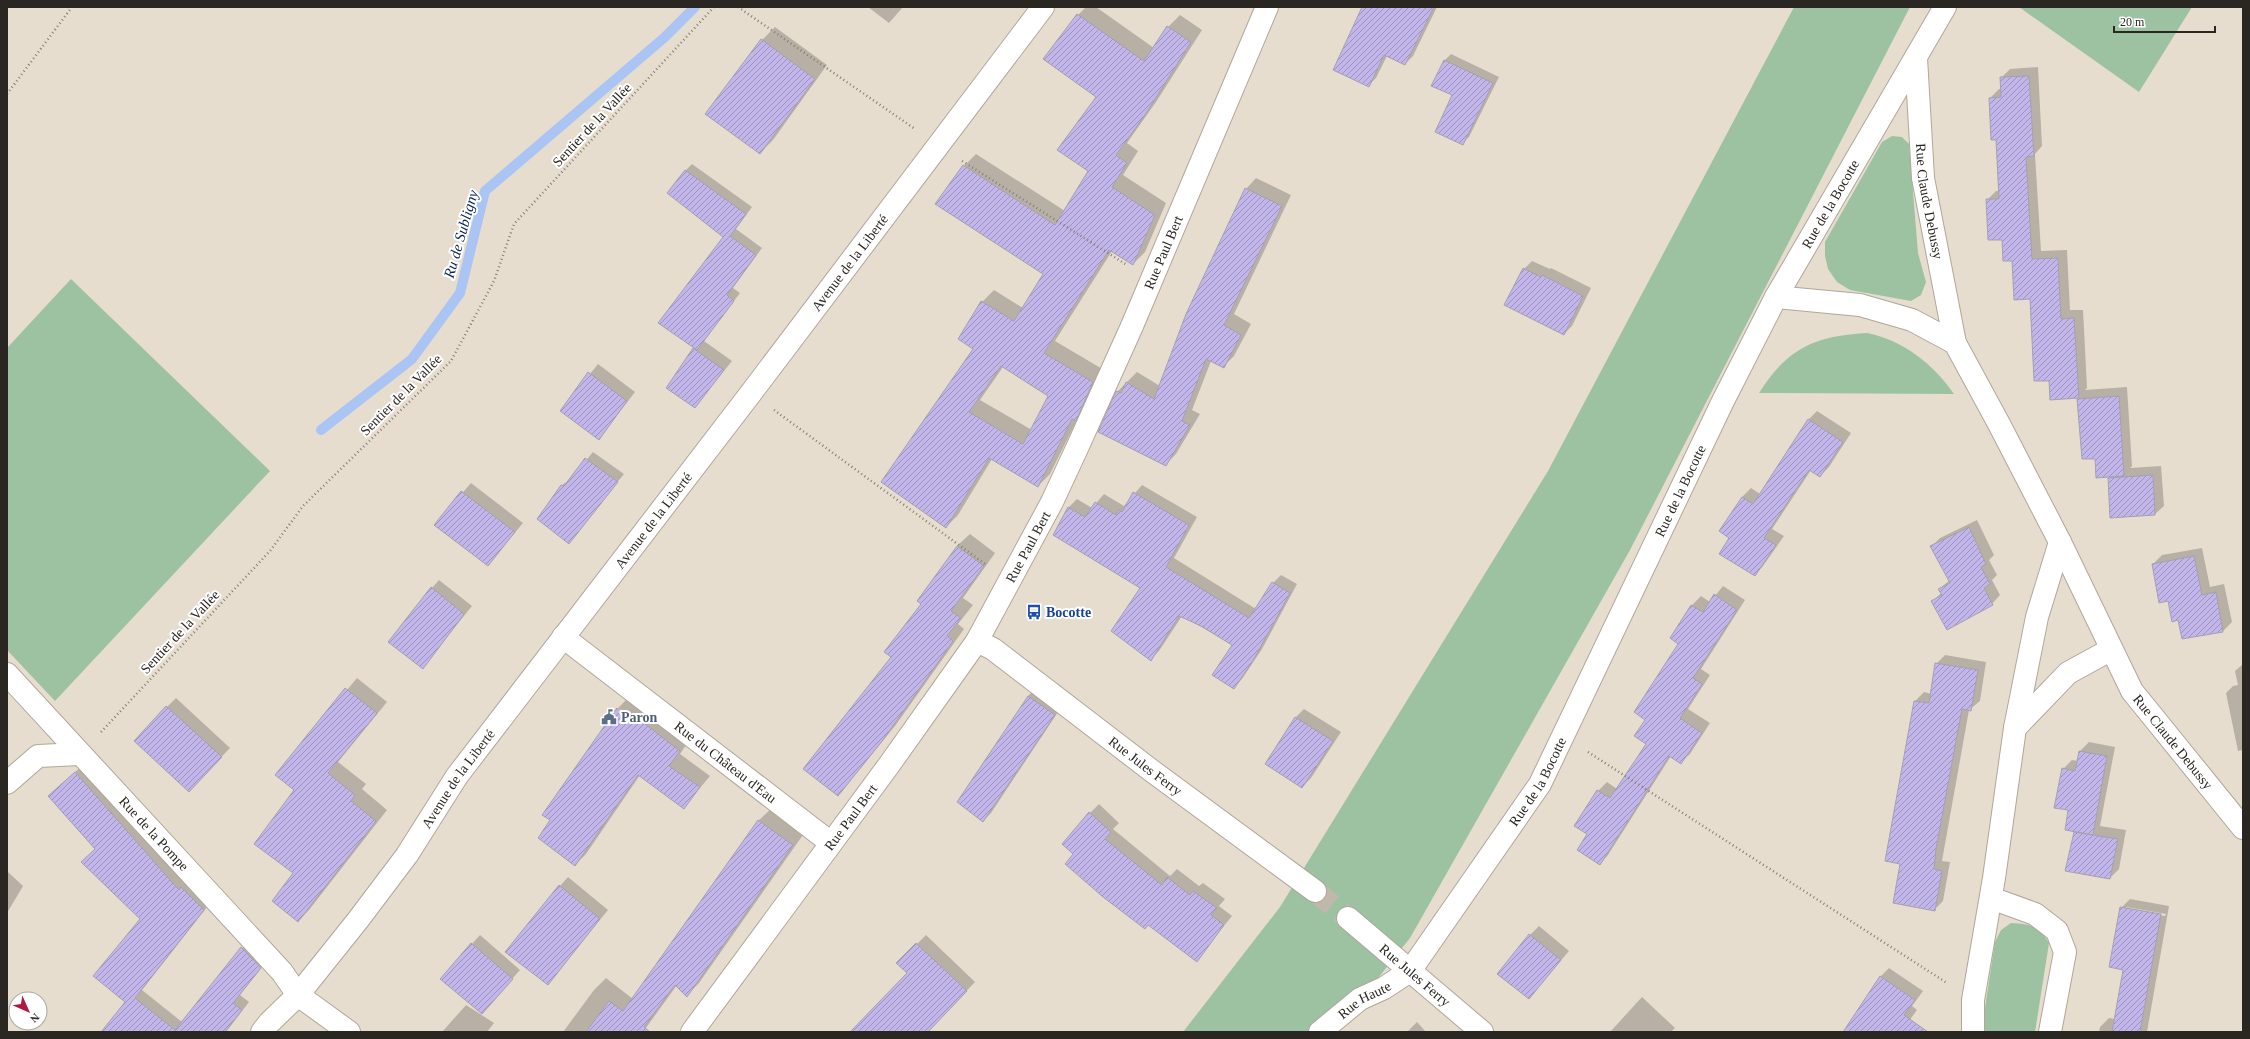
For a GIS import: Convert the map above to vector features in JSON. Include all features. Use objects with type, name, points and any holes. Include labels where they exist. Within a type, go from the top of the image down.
[{"type":"street","name":"Avenue de la Liberté","points":[[262,1032],[298,995],[407,855],[457,776],[751,393],[1043,7]]},
{"type":"street","name":"Rue Paul Bert","points":[[692,1032],[890,765],[976,641],[1052,502],[1113,368],[1267,7]]},
{"type":"street","name":"Rue de la Bocotte","points":[[1410,971],[1540,784],[1564,737],[1723,401],[1776,297],[1945,7]]},
{"type":"street","name":"Rue Claude Debussy","points":[[1916,58],[1923,178],[1955,343],[2000,424],[2060,542],[2110,650],[2132,691],[2243,828]]},
{"type":"street","points":[[1776,297],[1860,305],[1912,320],[1955,343]]},
{"type":"street","points":[[1973,1032],[1973,1000],[1991,898],[2015,728],[2037,617],[2060,542]]},
{"type":"street","name":"Rue du Château d'Eau","points":[[563,637],[831,843]]},
{"type":"street","name":"Rue Jules Ferry","points":[[976,641],[993,648],[1152,771],[1315,891]]},
{"type":"street","points":[[2015,728],[2068,673],[2110,650]]},
{"type":"street","name":"Rue de la Pompe","points":[[7,674],[282,972],[298,995],[349,1032]]},
{"type":"street","points":[[7,783],[38,756],[80,754]]},
{"type":"street","points":[[1991,898],[2036,914],[2057,931],[2065,952],[2050,1032]]},
{"type":"street","name":"Rue Jules Ferry","points":[[1348,918],[1482,1032]]},
{"type":"street","name":"Rue Haute","points":[[1320,1032],[1360,999],[1384,988],[1410,971]]},
{"type":"path","points":[[7,94],[72,7]]},
{"type":"path","name":"Sentier de la Vallée","points":[[80,754],[270,551],[303,506],[451,361],[494,281],[514,224],[714,7]]},
{"type":"path","points":[[751,393],[1009,582]]},
{"type":"path","points":[[1564,737],[1973,1000]]},
{"type":"green space","points":[[1794,7],[1910,7],[1630,550],[1410,938],[1335,1032],[1183,1032],[1280,907],[1548,471]]},
{"type":"green space","points":[[2019,7],[2192,7],[2139,92]]},
{"type":"green space","points":[[1892,136],[1902,137],[1909,144],[1918,253],[1926,282],[1921,295],[1911,301],[1850,290],[1837,282],[1828,269],[1825,256],[1825,242],[1882,142]]},
{"type":"green space","points":[[71,279],[270,471],[55,701],[7,650],[7,348]]},
{"type":"green space","points":[[1867,333],[1880,336],[1905,347],[1927,363],[1954,394],[1759,393],[1780,365],[1804,347],[1817,341],[1832,337]]},
{"type":"green space","points":[[2011,923],[2029,925],[2038,929],[2049,943],[2035,1032],[1985,1032],[1983,1021],[1995,942],[2001,930]]},
{"type":"building","points":[[1362,7],[1434,7],[1405,65],[1384,55],[1369,87],[1333,70]]},
{"type":"building","points":[[1077,14],[1144,61],[1167,26],[1191,42],[1145,115],[1116,155],[1127,163],[1112,187],[1155,215],[1133,265],[1109,250],[1044,353],[1093,382],[1076,421],[1072,419],[1038,487],[989,458],[946,528],[881,482],[973,349],[958,339],[981,301],[1014,321],[1043,274],[935,204],[963,165],[1055,225],[1088,171],[1057,150],[1096,97],[1043,59]],"holes":[[[1001,366],[1048,396],[1023,444],[969,412]]]},
{"type":"building","points":[[761,39],[815,79],[760,154],[705,114]]},
{"type":"building","points":[[1444,60],[1493,83],[1463,145],[1435,132],[1452,95],[1431,86]]},
{"type":"building","points":[[2029,76],[2034,156],[2026,157],[2032,259],[2058,258],[2061,319],[2074,318],[2079,398],[2050,400],[2049,381],[2034,381],[2030,299],[2014,300],[2012,261],[2003,261],[2002,240],[1988,240],[1986,199],[1999,199],[1996,140],[1991,140],[1989,98],[2001,97],[2000,77]]},
{"type":"building","points":[[685,170],[746,214],[730,236],[756,255],[727,295],[734,301],[697,350],[658,323],[723,237],[667,193]]},
{"type":"building","points":[[1245,188],[1282,206],[1224,325],[1241,335],[1224,368],[1206,359],[1182,421],[1190,425],[1166,466],[1098,432],[1116,391],[1121,393],[1126,382],[1154,399],[1186,314]]},
{"type":"building","points":[[1523,268],[1541,277],[1542,275],[1583,296],[1564,335],[1504,305]]},
{"type":"building","points":[[693,348],[724,370],[695,408],[666,388]]},
{"type":"building","points":[[588,372],[627,401],[599,440],[560,411]]},
{"type":"building","points":[[2119,396],[2124,476],[2096,478],[2095,459],[2082,459],[2077,399]]},
{"type":"building","points":[[1808,419],[1843,442],[1820,477],[1809,470],[1764,538],[1776,545],[1755,576],[1719,554],[1729,538],[1719,531],[1742,497],[1753,504]]},
{"type":"building","points":[[585,458],[618,482],[569,544],[537,519],[561,485],[564,486]]},
{"type":"building","points":[[2153,475],[2155,515],[2110,518],[2108,478]]},
{"type":"building","points":[[461,491],[515,532],[488,566],[434,525]]},
{"type":"building","points":[[1133,492],[1189,525],[1166,567],[1249,618],[1272,582],[1290,593],[1254,659],[1234,689],[1212,675],[1232,645],[1201,626],[1179,616],[1151,661],[1111,631],[1140,588],[1053,535],[1068,507],[1085,517],[1095,502],[1116,515],[1119,510],[1122,512]]},
{"type":"building","points":[[1969,527],[1986,564],[1981,567],[1990,584],[1984,588],[1993,605],[1947,630],[1931,601],[1942,595],[1938,589],[1950,583],[1930,546]]},
{"type":"building","points":[[957,546],[984,566],[951,611],[961,618],[947,636],[953,641],[883,740],[838,796],[803,769],[891,657],[884,652],[921,604],[917,601]]},
{"type":"building","points":[[2194,556],[2202,595],[2216,592],[2223,632],[2182,639],[2178,620],[2172,622],[2168,601],[2159,603],[2152,564]]},
{"type":"building","points":[[431,587],[464,614],[423,669],[388,642]]},
{"type":"building","points":[[1714,594],[1737,610],[1693,678],[1702,684],[1680,718],[1702,733],[1681,764],[1669,756],[1600,865],[1577,850],[1587,834],[1574,826],[1597,790],[1610,798],[1646,744],[1634,736],[1645,720],[1634,712],[1678,644],[1670,638],[1691,605],[1703,612]]},
{"type":"building","points":[[1935,663],[1978,670],[1971,711],[1962,709],[1936,849],[1934,869],[1942,871],[1935,911],[1893,903],[1900,864],[1885,861],[1914,701],[1929,703]]},
{"type":"building","points":[[345,688],[377,713],[328,773],[355,795],[351,801],[376,821],[298,922],[272,901],[293,873],[254,844],[294,790],[275,775]]},
{"type":"building","points":[[1028,696],[1055,715],[983,822],[957,802]]},
{"type":"building","points":[[166,706],[222,757],[189,792],[134,741]]},
{"type":"building","points":[[617,708],[624,714],[627,710],[680,751],[669,766],[700,787],[684,809],[638,775],[575,866],[538,838],[550,820],[542,815]]},
{"type":"building","points":[[1295,717],[1333,741],[1302,788],[1265,764]]},
{"type":"building","points":[[2079,751],[2107,756],[2093,835],[2065,830],[2068,810],[2054,808],[2062,768],[2075,771]]},
{"type":"building","points":[[75,772],[179,890],[181,887],[204,910],[135,998],[175,1030],[241,947],[261,968],[233,1003],[242,1010],[225,1032],[101,1032],[125,1002],[93,976],[140,919],[81,862],[95,849],[48,796]]},
{"type":"building","points":[[1089,812],[1111,832],[1105,839],[1162,885],[1167,877],[1190,895],[1193,891],[1217,908],[1211,915],[1224,925],[1197,962],[1148,925],[1145,929],[1103,897],[1065,864],[1073,854],[1062,844]]},
{"type":"building","points":[[758,820],[793,845],[687,997],[675,985],[644,1027],[650,1032],[586,1032],[609,1001],[623,1011]]},
{"type":"building","points":[[2074,832],[2118,839],[2110,879],[2065,871]]},
{"type":"building","points":[[559,885],[600,919],[548,985],[505,952]]},
{"type":"building","points":[[2120,907],[2161,914],[2140,1032],[2112,1032],[2123,970],[2109,967]]},
{"type":"building","points":[[1529,934],[1561,960],[1529,999],[1497,974]]},
{"type":"building","points":[[471,943],[513,979],[482,1014],[440,979]]},
{"type":"building","points":[[916,943],[967,991],[928,1032],[850,1032],[907,973],[896,963]]},
{"type":"building","points":[[1880,976],[1915,1000],[1904,1015],[1928,1032],[1843,1032]]},
{"type":"waterway","name":"Ru de Subligny","points":[[321,430],[412,359],[460,293],[485,191],[665,37],[695,7]]},
{"type":"tunnel","points":[[1315,891],[1348,918]]},
{"type":"place","name":"Bocotte","points":[[1034,612]]},
{"type":"place","name":"Paron","points":[[609,717]]}]
